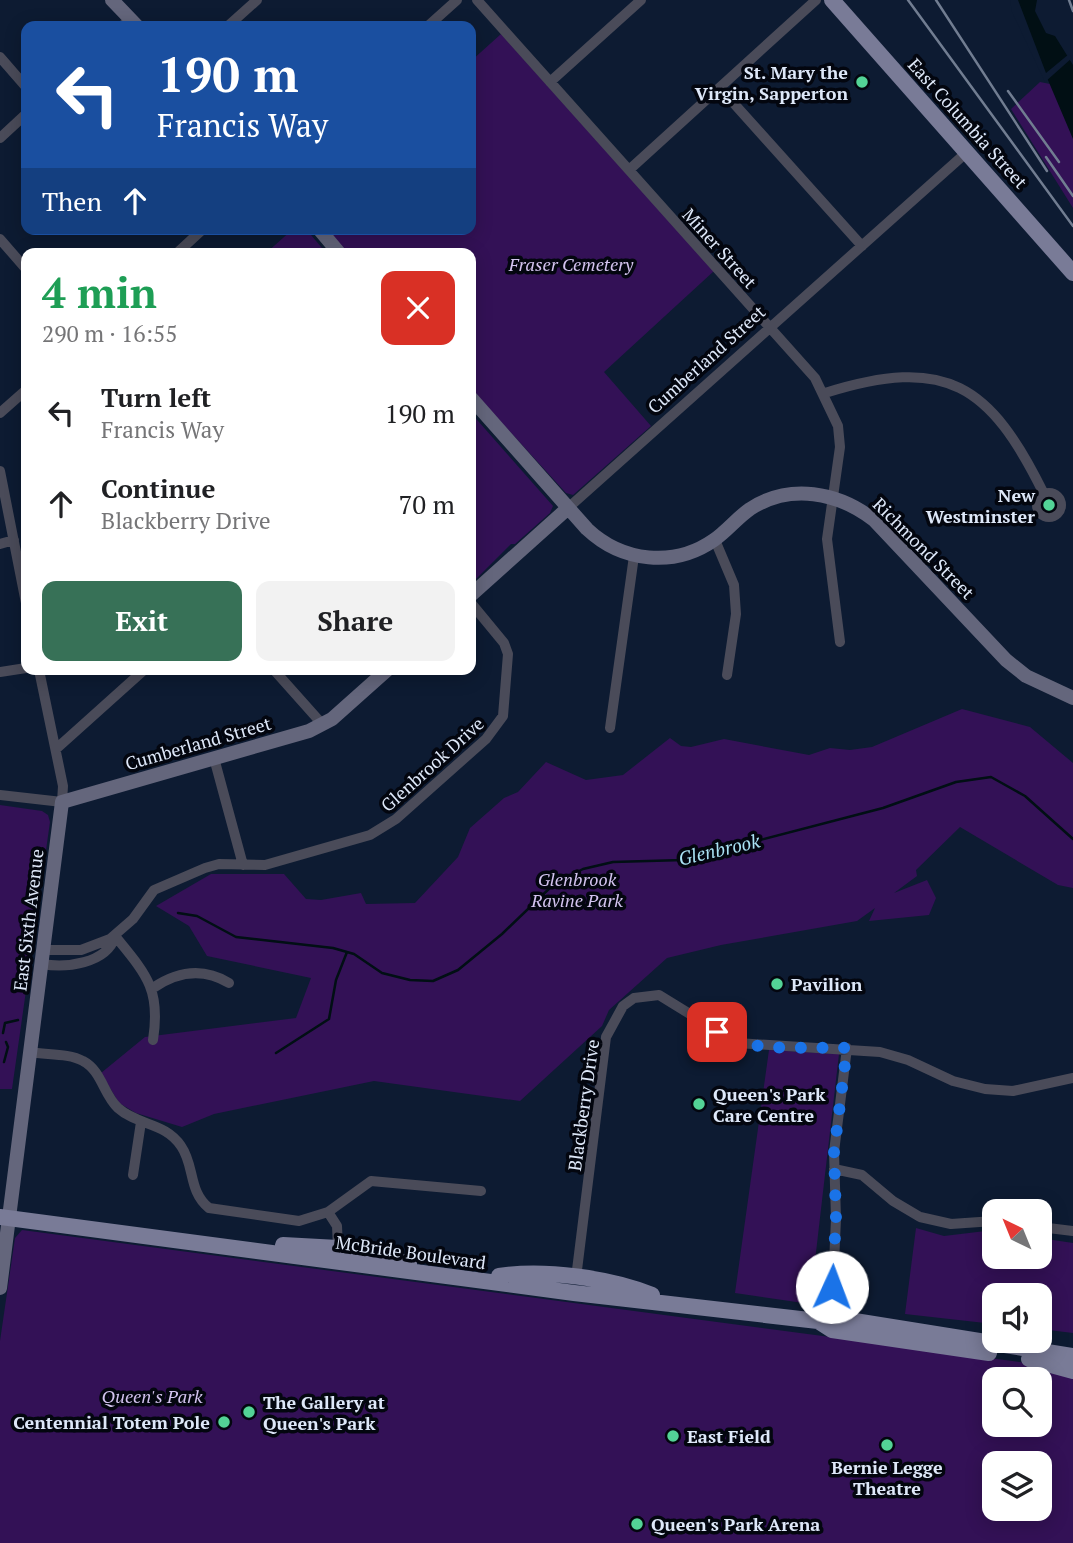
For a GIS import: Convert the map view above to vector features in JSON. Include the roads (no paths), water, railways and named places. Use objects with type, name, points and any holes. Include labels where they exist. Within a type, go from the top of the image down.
[{"type":"main road","name":"East Columbia Street","points":[[837,3],[1073,273]]},
{"type":"main road","name":"McBride Boulevard","points":[[5,1218],[818,1321],[836,1318],[1051,1358]]},
{"type":"main road","points":[[239,1248],[291,1245],[338,1248],[388,1256],[449,1276]]},
{"type":"main road","points":[[474,1279],[514,1274],[576,1278],[628,1285],[667,1301]]},
{"type":"main road","name":"McBride Boulevard","points":[[818,1321],[832,1330],[1051,1358]]},
{"type":"main road","points":[[1051,1358],[1073,1358]]},
{"type":"main road","points":[[1051,1358],[1073,1371]]},
{"type":"street","points":[[112,0],[128,21]]},
{"type":"street","points":[[234,21],[257,0]]},
{"type":"street","points":[[434,21],[457,0]]},
{"type":"street","name":"Miner Street","points":[[477,0],[770,327],[825,393],[838,426],[840,447],[827,539],[840,642]]},
{"type":"street","points":[[550,82],[641,0]]},
{"type":"street","points":[[629,170],[816,0]]},
{"type":"street","points":[[0,57],[21,81]]},
{"type":"street","points":[[720,88],[862,246]]},
{"type":"street","points":[[0,138],[21,119]]},
{"type":"street","name":"Cumberland Street","points":[[476,591],[967,152]]},
{"type":"street","points":[[182,248],[197,235]]},
{"type":"street","points":[[0,239],[21,263]]},
{"type":"street","points":[[825,393],[866,380],[895,376],[932,379],[963,389],[985,404],[1007,426],[1044,494]]},
{"type":"street","points":[[0,413],[21,396]]},
{"type":"street","name":"Richmond Street","points":[[476,404],[596,538],[634,556],[674,558],[715,540],[762,502],[787,494],[813,493],[859,508],[874,520],[1026,676],[1073,698]]},
{"type":"street","points":[[0,471],[21,577]]},
{"type":"street","points":[[0,544],[14,540]]},
{"type":"street","points":[[715,540],[734,585],[736,614],[727,675]]},
{"type":"street","points":[[610,728],[634,556]]},
{"type":"street","name":"Glenbrook Drive","points":[[43,957],[62,967],[84,962],[108,948],[115,936],[139,913],[149,894],[212,865],[265,865],[382,829],[497,728],[506,704],[508,654],[504,643],[476,609]]},
{"type":"street","points":[[0,672],[21,669]]},
{"type":"street","name":"East Sixth Avenue","points":[[0,1287],[5,1218],[30,1052],[62,802],[63,786],[40,675]]},
{"type":"street","points":[[56,748],[138,675]]},
{"type":"street","points":[[278,675],[323,725]]},
{"type":"street","name":"Cumberland Street","points":[[0,795],[62,802],[323,725],[381,675]]},
{"type":"street","points":[[214,758],[243,865]]},
{"type":"street","points":[[115,936],[153,988],[157,1011],[153,1040]]},
{"type":"street","name":"Glenbrook Drive","points":[[43,957],[81,950],[115,936]]},
{"type":"street","points":[[153,988],[173,977],[190,973],[215,974],[229,983]]},
{"type":"street","name":"Blackberry Drive","points":[[576,1278],[607,1037],[623,1006],[634,998],[659,995],[725,1038],[757,1046],[847,1048]]},
{"type":"street","points":[[836,1318],[832,1307],[836,1219],[834,1169],[847,1048],[880,1052],[908,1060],[953,1081],[985,1089],[1013,1091],[1073,1078]]},
{"type":"street","points":[[30,1052],[81,1060],[98,1074],[118,1108],[141,1122],[165,1128],[184,1149],[193,1187],[209,1208],[299,1221],[328,1212],[371,1181],[481,1191]]},
{"type":"street","points":[[133,1175],[141,1122]]},
{"type":"street","points":[[834,1169],[866,1178],[893,1201],[919,1217],[951,1224],[982,1222]]},
{"type":"street","points":[[328,1212],[337,1226],[338,1248]]},
{"type":"street","points":[[1052,1228],[1073,1231]]},
{"type":"street","points":[[818,1321],[832,1268]]},
{"type":"waterway","name":"Glenbrook","points":[[178,913],[197,916],[236,937],[333,948],[354,954],[382,973],[410,980],[433,981],[458,970],[502,934],[554,884],[583,869],[613,862],[683,860],[883,808],[956,782],[991,777],[1025,796],[1073,839]]},
{"type":"waterway","points":[[276,1053],[329,1019],[336,980],[347,952]]},
{"type":"waterway","name":"Glenbrook","points":[[3,1033],[5,1023],[18,1020]]},
{"type":"waterway","name":"Glenbrook","points":[[4,1062],[8,1047],[6,1042]]},
{"type":"railway","points":[[908,0],[1073,226]]},
{"type":"railway","points":[[936,0],[1047,171]]},
{"type":"railway","points":[[1069,0],[1073,11]]},
{"type":"railway","points":[[1008,91],[1059,162]]},
{"type":"railway","points":[[1046,157],[1073,196]]},
{"type":"place","name":"St. Mary the Virgin, Sapperton","points":[[862,82]]},
{"type":"place","name":"New Westminster","points":[[1049,505]]},
{"type":"place","name":"Pavilion","points":[[777,984]]},
{"type":"place","name":"Queen's Park Care Centre","points":[[699,1104]]},
{"type":"place","name":"The Gallery at Queen's Park","points":[[249,1412]]},
{"type":"place","name":"Centennial Totem Pole","points":[[224,1422]]},
{"type":"place","name":"East Field","points":[[673,1436]]},
{"type":"place","name":"Bernie Legge Theatre","points":[[887,1445]]},
{"type":"place","name":"Queen's Park Arena","points":[[637,1524]]},
{"type":"park label","name":"Fraser Cemetery","points":[[571,264]]},
{"type":"park label","name":"Glenbrook Ravine Park","points":[[577,889]]},
{"type":"park label","name":"Queen's Park","points":[[152,1396]]}]
